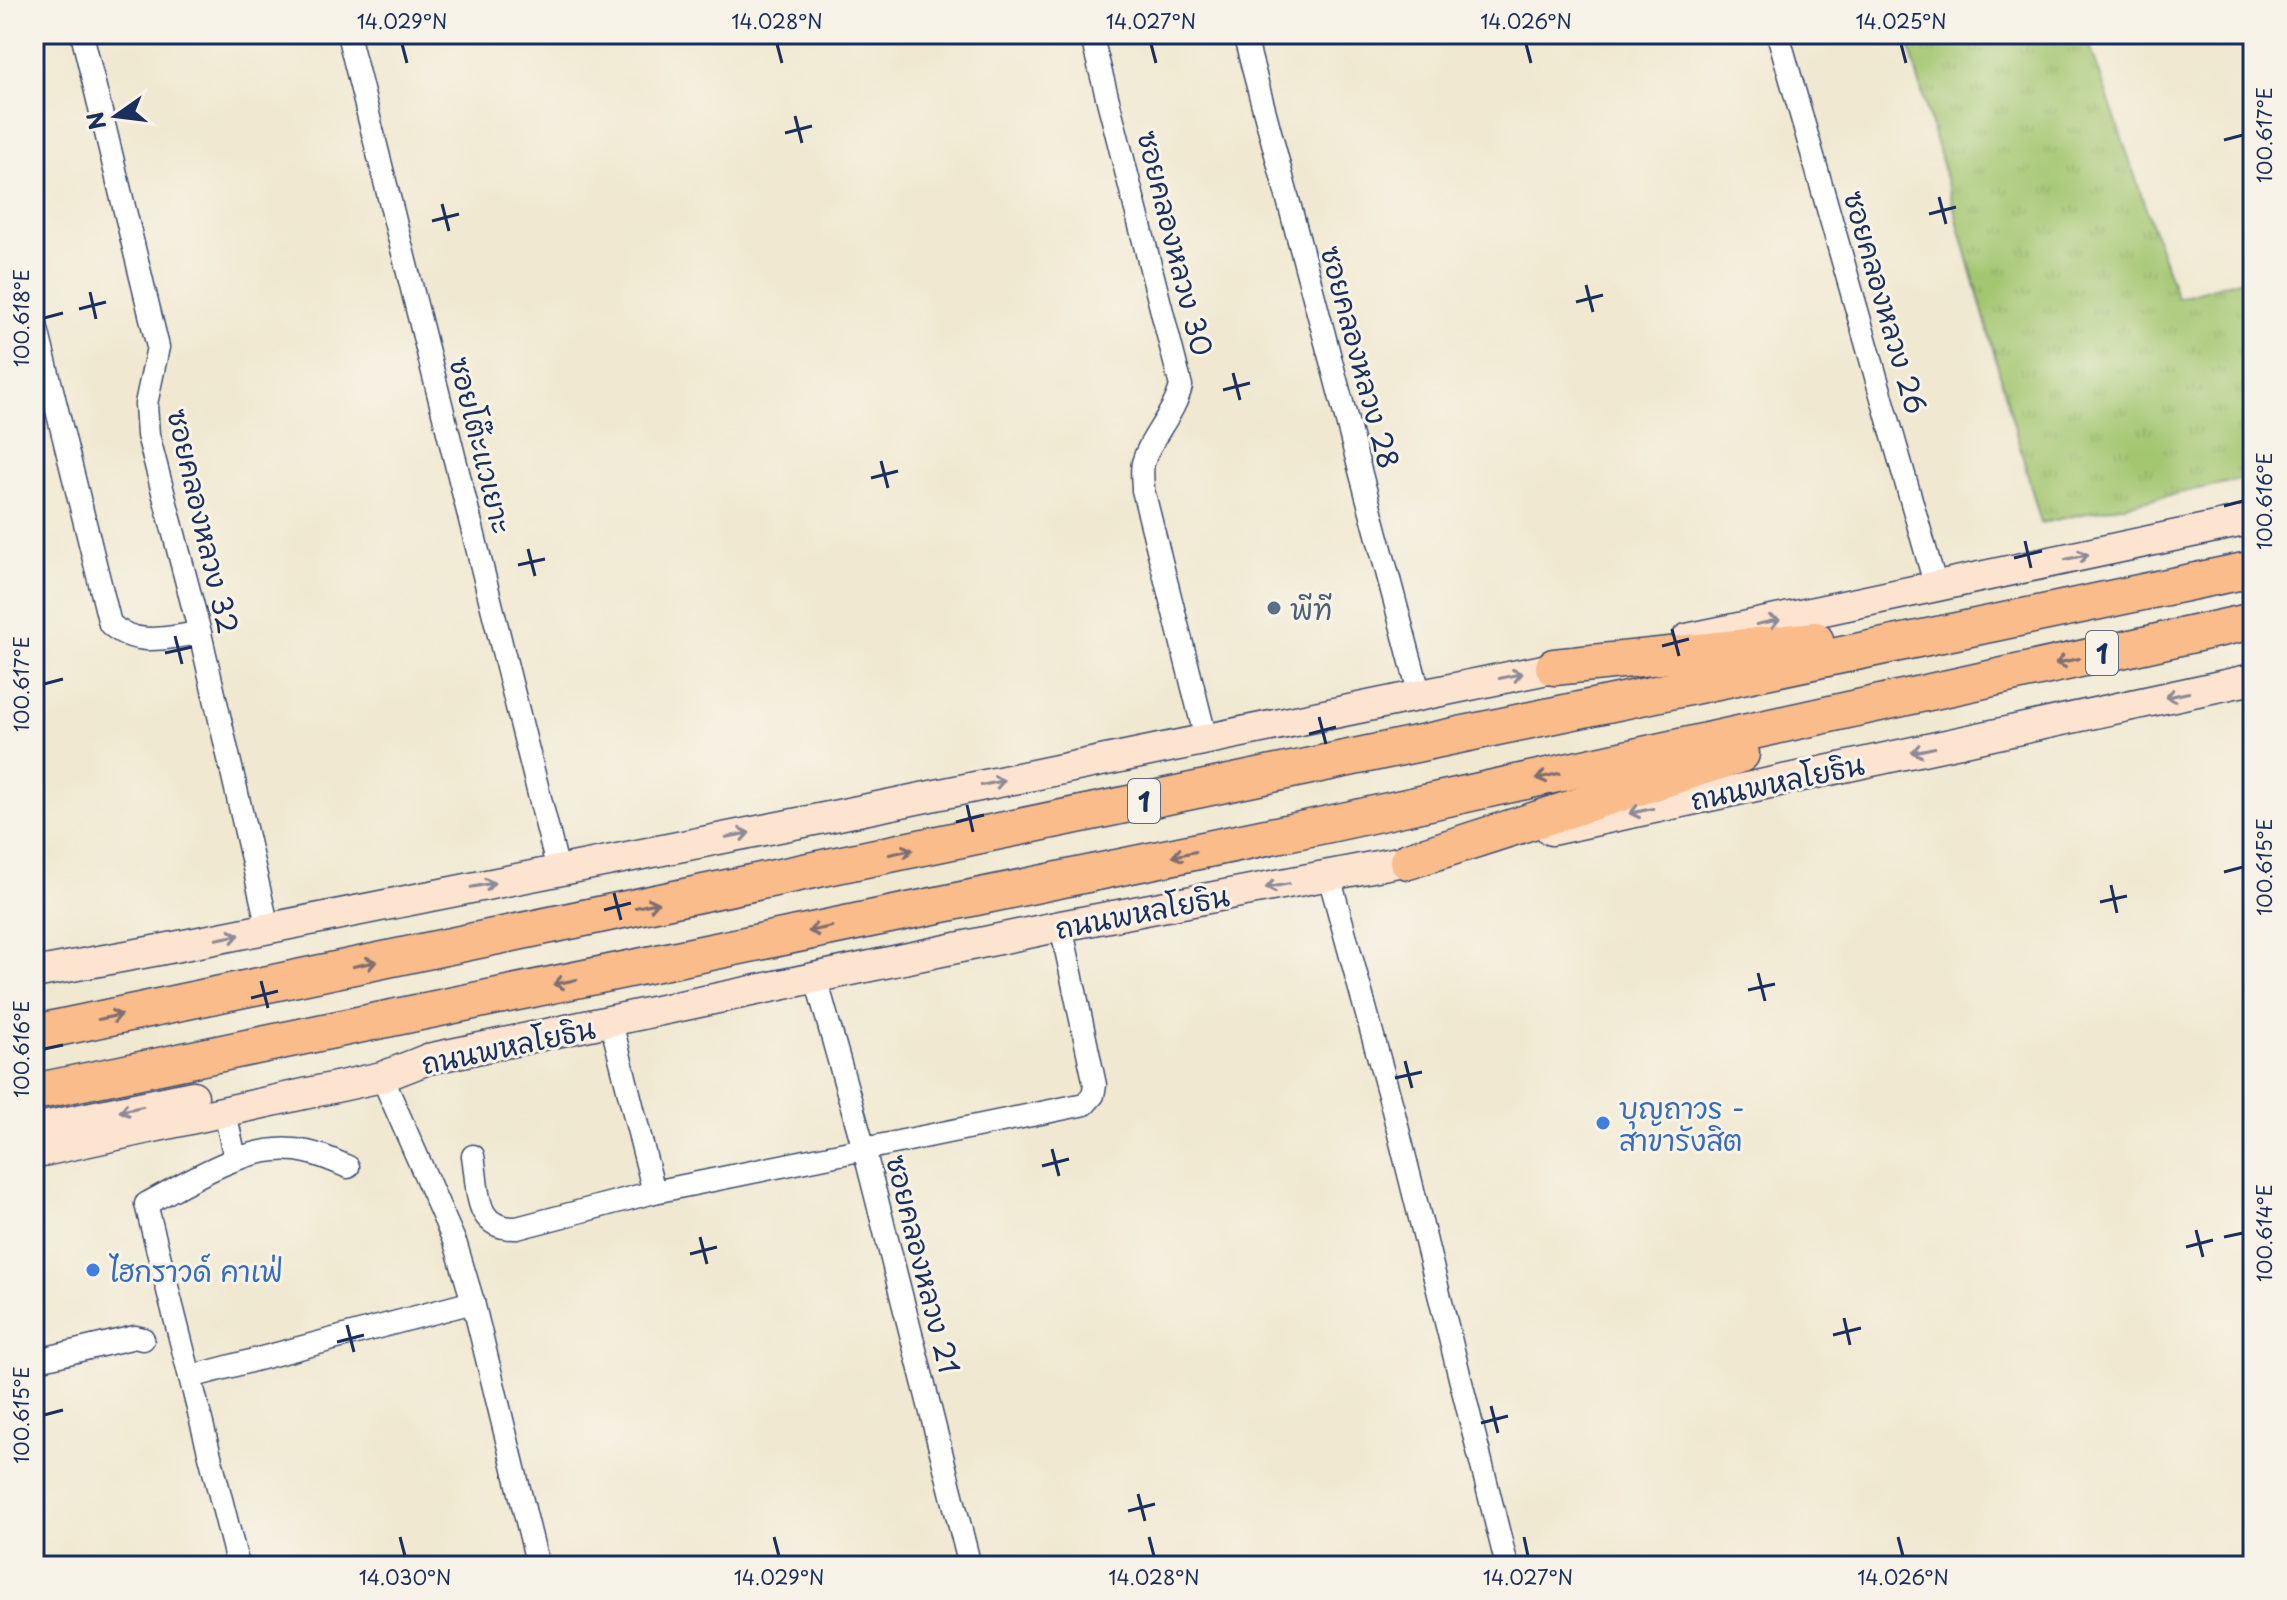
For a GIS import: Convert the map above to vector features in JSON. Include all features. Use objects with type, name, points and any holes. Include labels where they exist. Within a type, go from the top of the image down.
[{"type":"highway","name":"1","points":[[34,1033],[2253,569]]},
{"type":"highway","points":[[1554,667],[2015,619]]},
{"type":"highway","name":"ถนนพหลโยธิน","points":[[34,1092],[1334,823],[2253,621]]},
{"type":"highway","points":[[1408,861],[1952,686]]},
{"type":"main road","name":"1","points":[[34,973],[1420,696],[2253,519]]},
{"type":"main road","name":"ถนนพหลโยธิน","points":[[34,1153],[382,1077],[428,1059],[1061,926],[1408,861],[2253,679]]},
{"type":"main road","points":[[34,981],[151,952]]},
{"type":"main road","points":[[34,1129],[375,1059],[428,1059]]},
{"type":"street","name":"ซอยคลองหลวง 32","points":[[82,34],[158,347],[146,404],[148,435],[200,633],[268,928]]},
{"type":"street","name":"ซอยโต๊ะแวเยาะ","points":[[348,34],[558,870]]},
{"type":"street","name":"ซอยคลองหลวง 30","points":[[1091,34],[1181,386],[1177,403],[1148,450],[1142,467],[1143,490],[1206,739]]},
{"type":"street","name":"ซอยคลองหลวง 28","points":[[1244,34],[1420,696]]},
{"type":"street","name":"ซอยคลองหลวง 26","points":[[1778,34],[1936,587]]},
{"type":"street","points":[[35,328],[110,624],[123,636],[139,640],[200,633]]},
{"type":"street","points":[[1329,876],[1388,1092],[1507,1566]]},
{"type":"street","points":[[473,1156],[483,1214],[491,1224],[503,1229],[517,1228],[654,1192],[1085,1104],[1093,1095],[1095,1085],[1061,926]]},
{"type":"street","name":"ซอยคลองหลวง 21","points":[[816,979],[864,1149],[970,1566]]},
{"type":"street","points":[[611,1022],[654,1192]]},
{"type":"street","points":[[382,1077],[444,1214],[473,1302],[538,1566]]},
{"type":"street","points":[[228,1109],[228,1126],[235,1158]]},
{"type":"street","points":[[238,1566],[146,1204],[235,1158],[275,1151],[304,1151],[348,1167]]},
{"type":"street","points":[[190,1377],[473,1302]]},
{"type":"street","points":[[34,1361],[135,1337],[143,1339]]},
{"type":"green space","points":[[1906,34],[2086,34],[2177,298],[2253,276],[2253,477],[2041,523]]},
{"type":"place","name":"พีที","points":[[1274,608]]},
{"type":"place","name":"บุญถาวร - สาขารังสิต","points":[[1603,1123]]},
{"type":"place","name":"ไฮกราวด์ คาเฟ่","points":[[93,1270]]}]
